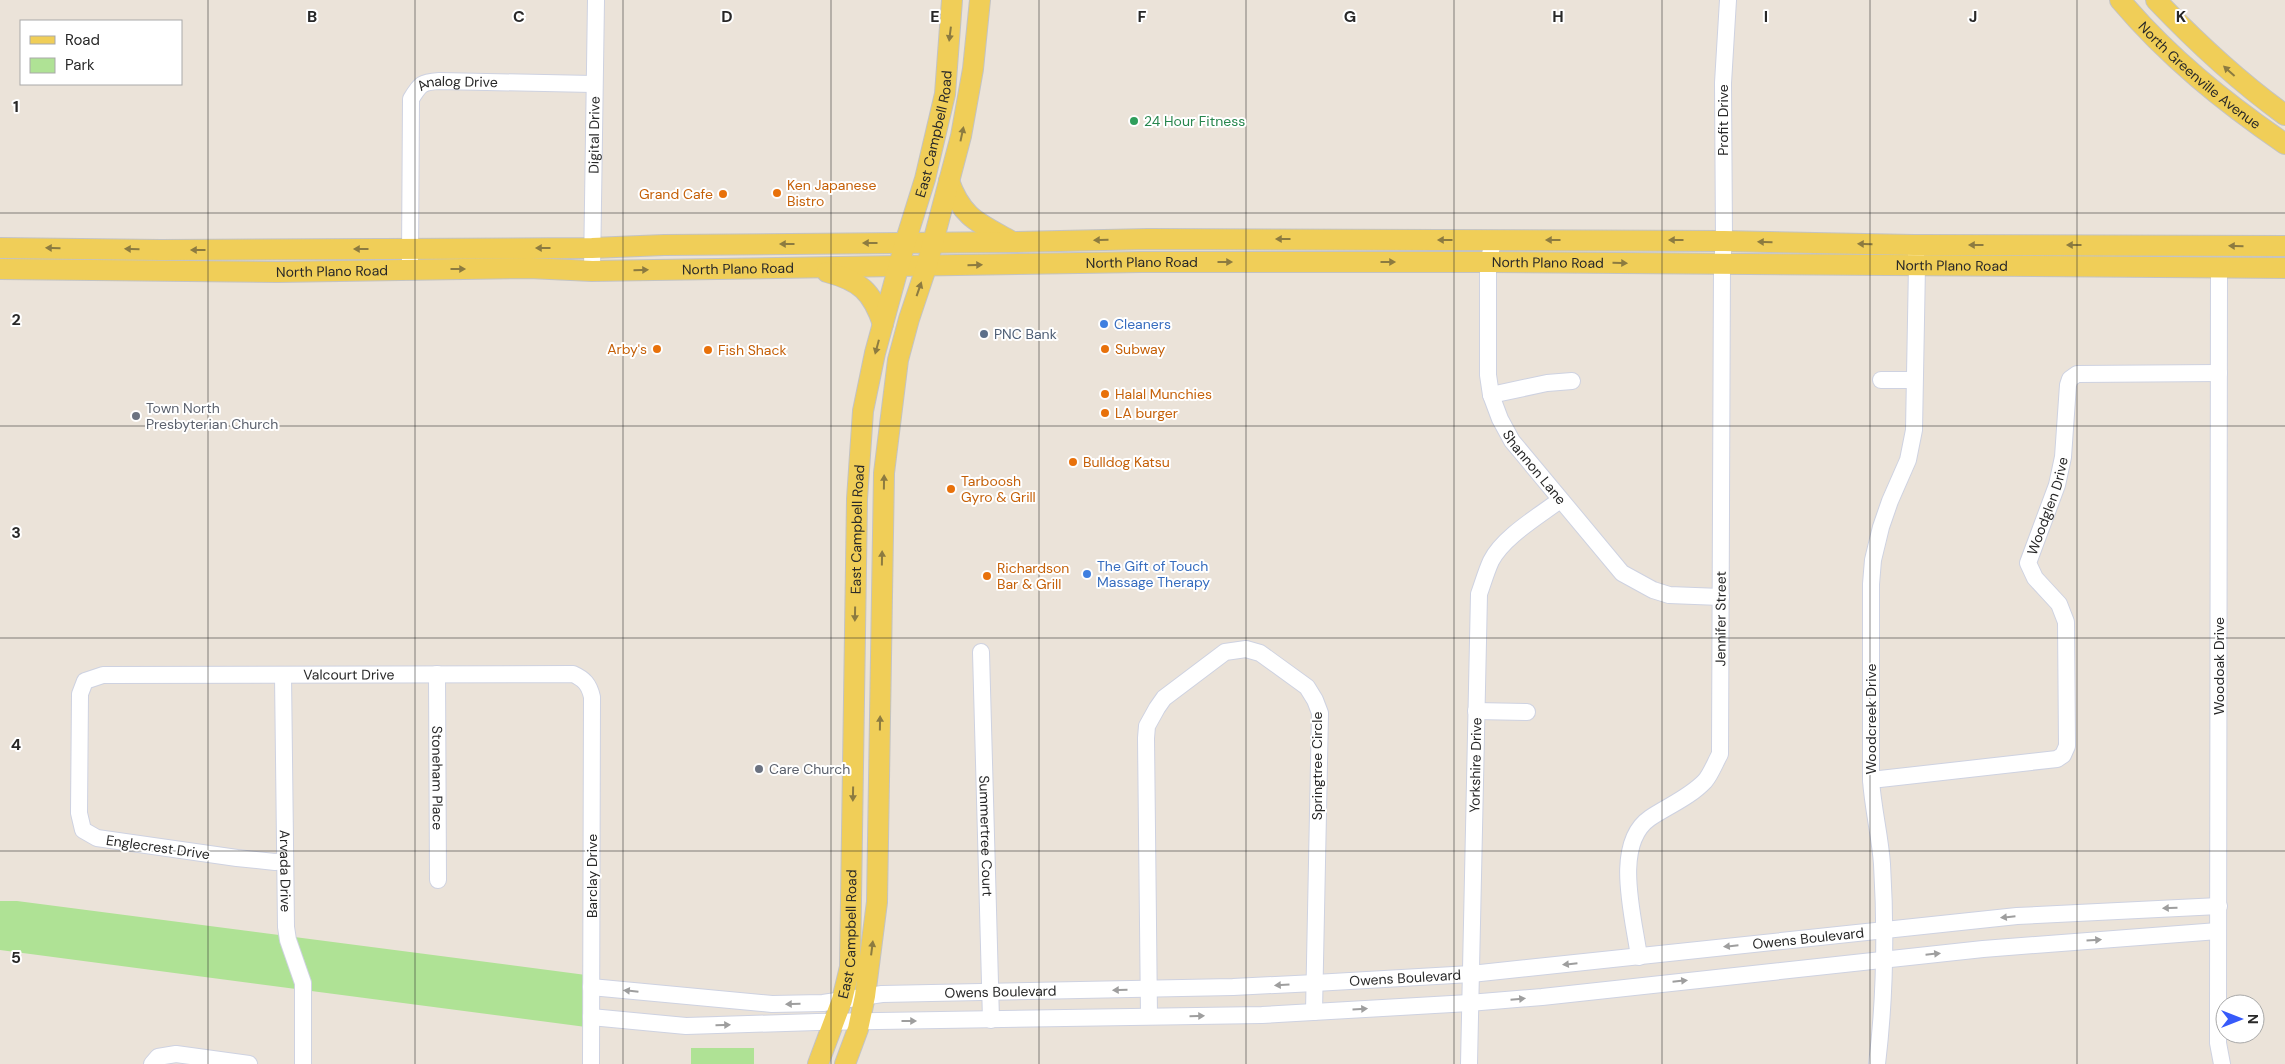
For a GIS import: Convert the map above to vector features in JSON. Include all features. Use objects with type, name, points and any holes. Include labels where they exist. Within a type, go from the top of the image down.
[{"type":"main road","name":"East Campbell Road","points":[[818,1064],[842,1000],[850,967],[856,530],[863,412],[883,324],[922,189],[944,94],[952,0]]},
{"type":"main road","name":"East Campbell Road","points":[[844,1064],[860,1021],[878,902],[884,473],[898,360],[950,181],[968,103],[980,0]]},
{"type":"main road","name":"North Greenville Avenue","points":[[2120,0],[2156,40],[2192,75],[2240,114],[2285,144]]},
{"type":"main road","name":"North Greenville Avenue","points":[[2156,0],[2228,70],[2285,115]]},
{"type":"main road","points":[[950,181],[954,195],[963,210],[974,220],[1013,242]]},
{"type":"main road","name":"North Plano Road","points":[[0,248],[592,248],[664,245],[1148,239],[1494,239],[1914,245],[2285,246]]},
{"type":"main road","points":[[1142,262],[1148,239]]},
{"type":"main road","points":[[2203,245],[2217,258],[2219,267]]},
{"type":"main road","points":[[102,249],[102,271]]},
{"type":"main road","points":[[276,249],[277,272]]},
{"type":"main road","name":"North Plano Road","points":[[0,269],[277,272],[529,268],[592,271],[1142,262],[1488,262],[2285,268]]},
{"type":"main road","points":[[808,267],[848,278],[859,285],[870,294],[883,324]]},
{"type":"main road","points":[[856,530],[883,531]]},
{"type":"main road","points":[[854,692],[880,693]]},
{"type":"street","name":"Digital Drive","points":[[592,271],[593,84],[596,0]]},
{"type":"street","name":"Profit Drive","points":[[1724,241],[1722,83],[1728,0]]},
{"type":"street","name":"Analog Drive","points":[[410,269],[411,99],[418,88],[425,82],[439,81],[593,84]]},
{"type":"street","name":"Shannon Lane","points":[[1494,239],[1488,262],[1488,375],[1491,395],[1500,420],[1512,441],[1622,573],[1653,590],[1669,594],[1721,597]]},
{"type":"street","name":"Jennifer Street","points":[[1639,957],[1628,878],[1629,854],[1635,834],[1648,819],[1692,792],[1706,781],[1720,754],[1722,264],[1724,241]]},
{"type":"street","name":"Woodcreek Drive","points":[[1877,1064],[1883,1006],[1884,929],[1880,846],[1872,805],[1871,780],[1871,584],[1873,560],[1890,501],[1908,460],[1914,430],[1917,265],[1914,245]]},
{"type":"street","name":"Woodoak Drive","points":[[2219,267],[2218,1042],[2222,1064]]},
{"type":"street","name":"Woodglen Drive","points":[[1871,780],[2057,759],[2063,755],[2067,746],[2066,622],[2058,604],[2034,578],[2028,564],[2057,485],[2063,456],[2070,379],[2077,374],[2219,373]]},
{"type":"street","points":[[1881,380],[1914,380]]},
{"type":"street","points":[[1491,395],[1547,383],[1572,381]]},
{"type":"street","name":"Yorkshire Drive","points":[[1469,1064],[1479,594],[1492,560],[1511,538],[1560,500]]},
{"type":"street","name":"Springtree Circle","points":[[1149,1016],[1147,726],[1164,698],[1225,652],[1246,648],[1260,653],[1307,687],[1320,713],[1314,1012]]},
{"type":"street","name":"Summertree Court","points":[[981,652],[991,1020]]},
{"type":"street","name":"Valcourt Drive","points":[[103,674],[573,674],[584,679],[590,688]]},
{"type":"street","name":"Englecrest Drive","points":[[103,674],[85,681],[80,694],[79,813],[83,830],[97,838],[237,858],[275,862],[286,861]]},
{"type":"street","name":"Stoneham Place","points":[[437,674],[438,880]]},
{"type":"street","name":"Arvada Drive","points":[[283,675],[288,940],[304,983],[303,1064]]},
{"type":"street","name":"Barclay Drive","points":[[590,688],[592,697],[591,1064]]},
{"type":"street","points":[[1476,712],[1527,712]]},
{"type":"street","name":"Owens Boulevard","points":[[591,987],[704,997],[747,1003],[823,1003],[865,996],[1315,983],[1471,974],[2017,916],[2219,906]]},
{"type":"street","name":"Owens Boulevard","points":[[591,1017],[667,1026],[1314,1012],[1542,997],[1884,959],[2051,943],[2218,931]]},
{"type":"street","points":[[152,1064],[158,1056],[176,1054],[249,1064]]},
{"type":"green space","points":[[0,901],[17,901],[586,975],[586,1027],[0,950]]},
{"type":"green space","points":[[691,1048],[754,1048],[754,1064],[691,1064]]},
{"type":"place","name":"24 Hour Fitness","points":[[1134,121]]},
{"type":"place","name":"Ken Japanese Bistro","points":[[777,193]]},
{"type":"place","name":"Grand Cafe","points":[[723,194]]},
{"type":"place","name":"Cleaners","points":[[1104,324]]},
{"type":"place","name":"PNC Bank","points":[[984,334]]},
{"type":"place","name":"Arby's","points":[[657,349]]},
{"type":"place","name":"Subway","points":[[1105,349]]},
{"type":"place","name":"Fish Shack","points":[[708,350]]},
{"type":"place","name":"Halal Munchies","points":[[1105,394]]},
{"type":"place","name":"LA burger","points":[[1105,413]]},
{"type":"place","name":"Town North Presbyterian Church","points":[[136,416]]},
{"type":"place","name":"Bulldog Katsu","points":[[1073,462]]},
{"type":"place","name":"Tarboosh Gyro & Grill","points":[[951,489]]},
{"type":"place","name":"The Gift of Touch Massage Therapy","points":[[1087,574]]},
{"type":"place","name":"Richardson Bar & Grill","points":[[987,576]]},
{"type":"place","name":"Care Church","points":[[759,769]]}]
